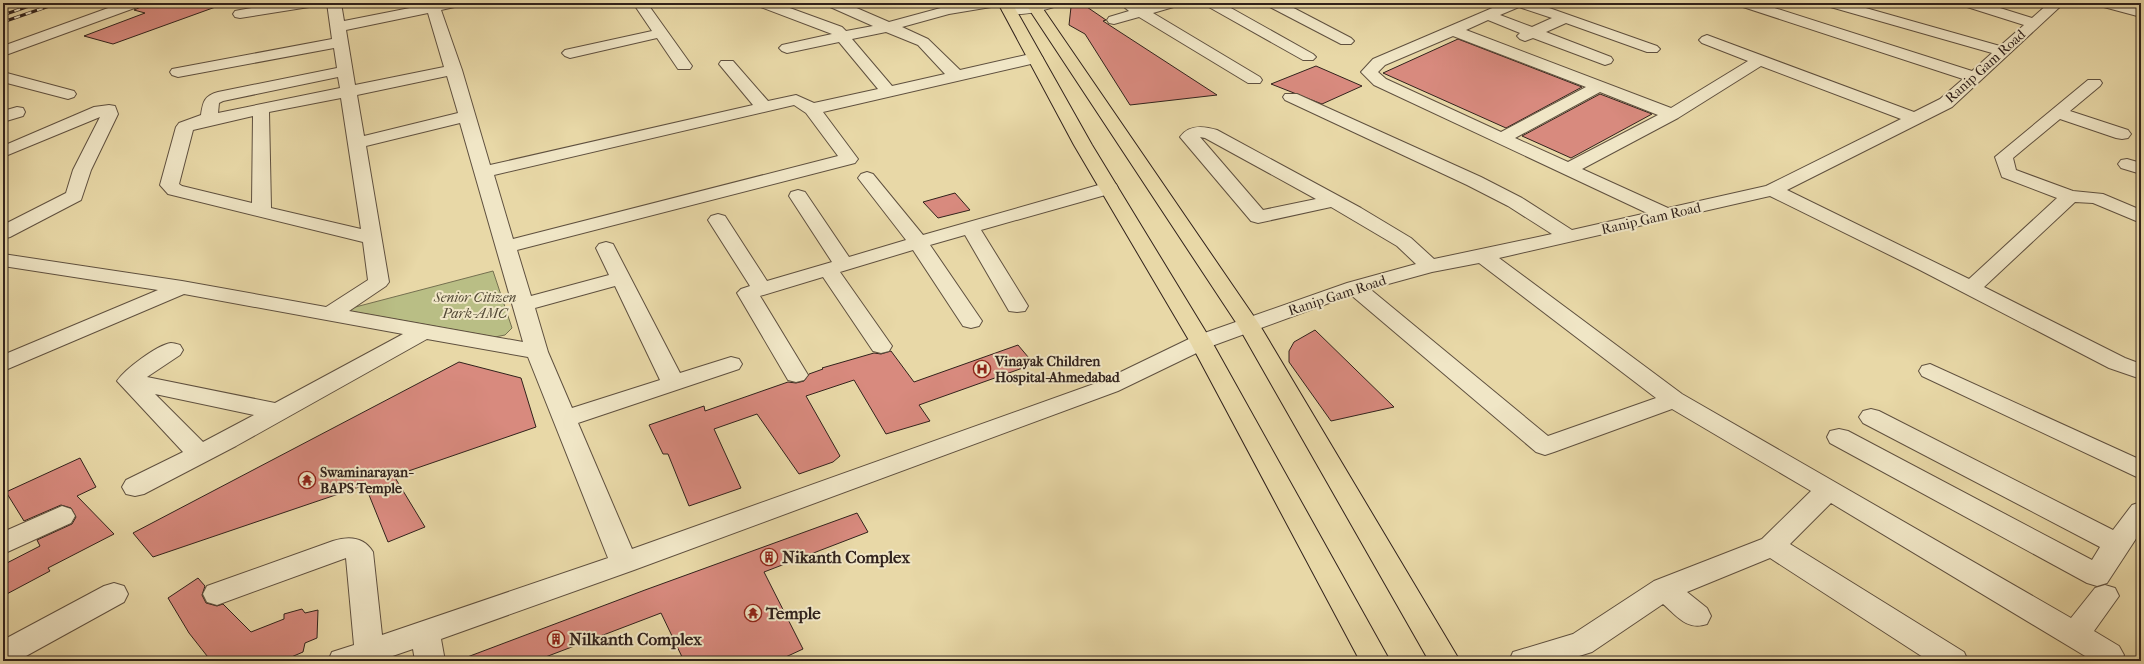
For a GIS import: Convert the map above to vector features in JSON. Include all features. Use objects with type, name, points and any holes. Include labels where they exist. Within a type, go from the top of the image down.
[{"type":"main road","points":[[1002,5],[1035,58],[1109,188],[1201,342],[1375,661]]},
{"type":"main road","points":[[1040,5],[1248,324],[1445,661]]},
{"type":"street","points":[[3,51],[135,3]]},
{"type":"street","points":[[240,14],[309,3]]},
{"type":"street","points":[[329,314],[379,282],[334,3]]},
{"type":"street","points":[[178,72],[339,35],[432,5],[454,3]]},
{"type":"street","points":[[640,3],[684,66]]},
{"type":"street","points":[[763,3],[837,30],[888,91]]},
{"type":"street","points":[[833,3],[923,42],[956,76]]},
{"type":"street","points":[[1126,3],[1254,80]]},
{"type":"street","points":[[1114,20],[1172,3]]},
{"type":"street","points":[[1212,3],[1308,57]]},
{"type":"street","points":[[1516,3],[1487,11],[1452,30],[1379,62],[1369,72],[1380,82],[1665,214]]},
{"type":"street","points":[[1521,3],[1644,47],[1605,60],[1574,77]]},
{"type":"street","points":[[1745,3],[1973,78]]},
{"type":"street","points":[[1832,3],[2002,51]]},
{"type":"street","points":[[1970,3],[2033,23]]},
{"type":"street","name":"Ranip Gam Road","points":[[343,661],[624,563],[1110,386],[1201,342],[1354,287],[1430,266],[1483,256],[1772,190],[1946,102],[2057,3]]},
{"type":"street","points":[[2104,3],[2141,13]]},
{"type":"street","points":[[432,5],[454,70],[537,352],[624,563]]},
{"type":"street","points":[[787,48],[887,27],[948,10],[1002,5],[1040,5]]},
{"type":"street","points":[[1238,18],[1277,5],[1346,41]]},
{"type":"street","points":[[1487,11],[1532,32],[1605,60]]},
{"type":"street","points":[[1499,48],[1565,18]]},
{"type":"street","points":[[1452,30],[1672,114]]},
{"type":"street","points":[[1281,42],[1325,31]]},
{"type":"street","points":[[1536,62],[1569,46],[1604,32]]},
{"type":"street","points":[[570,53],[661,33]]},
{"type":"street","points":[[1707,40],[1914,118]]},
{"type":"street","points":[[812,109],[1035,58]]},
{"type":"street","points":[[1568,169],[1672,114],[1760,60]]},
{"type":"street","points":[[727,64],[764,107]]},
{"type":"street","points":[[372,238],[175,190],[169,185],[185,127],[203,121],[454,70]]},
{"type":"street","points":[[203,121],[209,117],[211,101],[218,96],[345,71]]},
{"type":"street","points":[[3,78],[68,94]]},
{"type":"street","points":[[2094,83],[2004,157],[2008,173],[2070,196],[2096,198],[2141,217]]},
{"type":"street","points":[[1502,138],[1599,86]]},
{"type":"street","points":[[1291,97],[1474,181],[1515,202],[1568,236]]},
{"type":"street","points":[[484,172],[796,100],[812,109],[849,159],[506,247]]},
{"type":"street","points":[[3,152],[100,112],[109,110],[110,114],[82,170],[74,196],[3,233]]},
{"type":"street","points":[[261,110],[261,211]]},
{"type":"street","points":[[2058,114],[2122,134]]},
{"type":"street","points":[[357,143],[467,116]]},
{"type":"street","points":[[1334,201],[1258,218],[1189,137],[1192,134],[1203,131],[1211,134],[1334,201],[1404,242],[1430,266]]},
{"type":"street","points":[[867,178],[918,242],[972,321]]},
{"type":"street","points":[[796,375],[748,293],[835,266],[1109,188]]},
{"type":"street","points":[[1772,190],[2117,362],[2141,372]]},
{"type":"street","points":[[798,196],[835,266],[881,346]]},
{"type":"street","points":[[1971,288],[2070,196]]},
{"type":"street","points":[[718,220],[762,289]]},
{"type":"street","points":[[970,227],[1017,306]]},
{"type":"street","points":[[606,248],[673,384]]},
{"type":"street","points":[[1483,256],[1674,400],[2075,634],[2109,655],[2104,661]]},
{"type":"street","points":[[3,260],[182,287],[537,352]]},
{"type":"street","points":[[523,305],[620,278]]},
{"type":"street","points":[[3,364],[182,287]]},
{"type":"street","points":[[1354,287],[1545,446],[1674,400]]},
{"type":"street","points":[[135,487],[200,454],[426,331]]},
{"type":"street","points":[[129,381],[134,375],[172,350]]},
{"type":"street","points":[[2117,362],[2141,362]]},
{"type":"street","points":[[565,419],[731,364]]},
{"type":"street","points":[[1930,372],[2141,470]]},
{"type":"street","points":[[129,381],[278,412]]},
{"type":"street","points":[[129,381],[200,454]]},
{"type":"street","points":[[1871,417],[2117,544]]},
{"type":"street","points":[[1839,437],[2097,575],[2117,544],[2141,512]]},
{"type":"street","points":[[1524,661],[1582,642],[1664,589],[1772,546],[1828,489]]},
{"type":"street","points":[[3,544],[62,516]]},
{"type":"street","points":[[1772,546],[1952,661]]},
{"type":"street","points":[[217,594],[343,548],[353,548],[359,552],[369,652]]},
{"type":"street","points":[[1664,589],[1697,616]]},
{"type":"street","points":[[3,654],[114,594]]},
{"type":"street","points":[[2075,634],[2105,596]]},
{"type":"street","points":[[425,632],[430,661]]},
{"type":"green space","name":"Senior Citizen Park-AMC","points":[[493,271],[512,328],[505,335],[495,337],[344,310]]},
{"type":"building","points":[[143,3],[221,3],[221,5],[113,44],[84,36],[145,13],[134,10],[141,7]]},
{"type":"building","points":[[1084,5],[1106,20],[1103,21],[1217,95],[1130,105],[1085,34],[1069,25],[1071,7]]},
{"type":"building","points":[[1458,39],[1582,87],[1506,128],[1383,73]]},
{"type":"building","points":[[1316,66],[1362,86],[1322,104],[1271,84]]},
{"type":"building","points":[[1600,94],[1652,114],[1571,158],[1522,136]]},
{"type":"building","points":[[955,193],[970,210],[938,218],[923,202]]},
{"type":"building","points":[[1315,330],[1394,407],[1331,421],[1289,362],[1289,351],[1294,342]]},
{"type":"building","points":[[1018,345],[1034,364],[919,405],[930,421],[886,434],[854,380],[806,396],[840,456],[833,462],[799,474],[757,414],[714,429],[741,488],[689,506],[668,454],[663,454],[649,425],[704,406],[705,411],[788,382],[796,383],[804,381],[809,374],[823,369],[822,368],[874,353],[881,354],[891,351],[914,382]]},
{"type":"building","name":"Swaminarayan- BAPS Temple","points":[[459,362],[521,378],[536,427],[394,476],[425,527],[388,542],[365,485],[153,557],[133,533]]},
{"type":"building","points":[[80,458],[96,487],[77,496],[114,534],[48,568],[50,571],[3,596],[3,565],[40,546],[37,540],[72,524],[76,517],[71,508],[61,505],[24,521],[6,492]]},
{"type":"building","points":[[857,513],[868,532],[764,572],[803,649],[777,661],[684,661],[661,613],[535,661],[462,661],[462,659],[645,590]]},
{"type":"building","points":[[198,578],[205,586],[202,595],[206,603],[217,606],[223,604],[251,632],[284,619],[284,614],[302,609],[305,613],[318,610],[317,638],[305,643],[303,652],[282,661],[211,661],[189,633],[168,598]]},
{"type":"railway","points":[[3,15],[38,3]]},
{"type":"railway","points":[[3,22],[58,3]]},
{"type":"place","name":"Vinayak Children Hospital-Ahmedabad","points":[[982,369]]},
{"type":"place","name":"Swaminarayan- BAPS Temple","points":[[307,480]]},
{"type":"place","name":"Nikanth Complex","points":[[769,557]]},
{"type":"place","name":"Temple","points":[[753,613]]},
{"type":"place","name":"Nilkanth Complex","points":[[556,639]]}]
